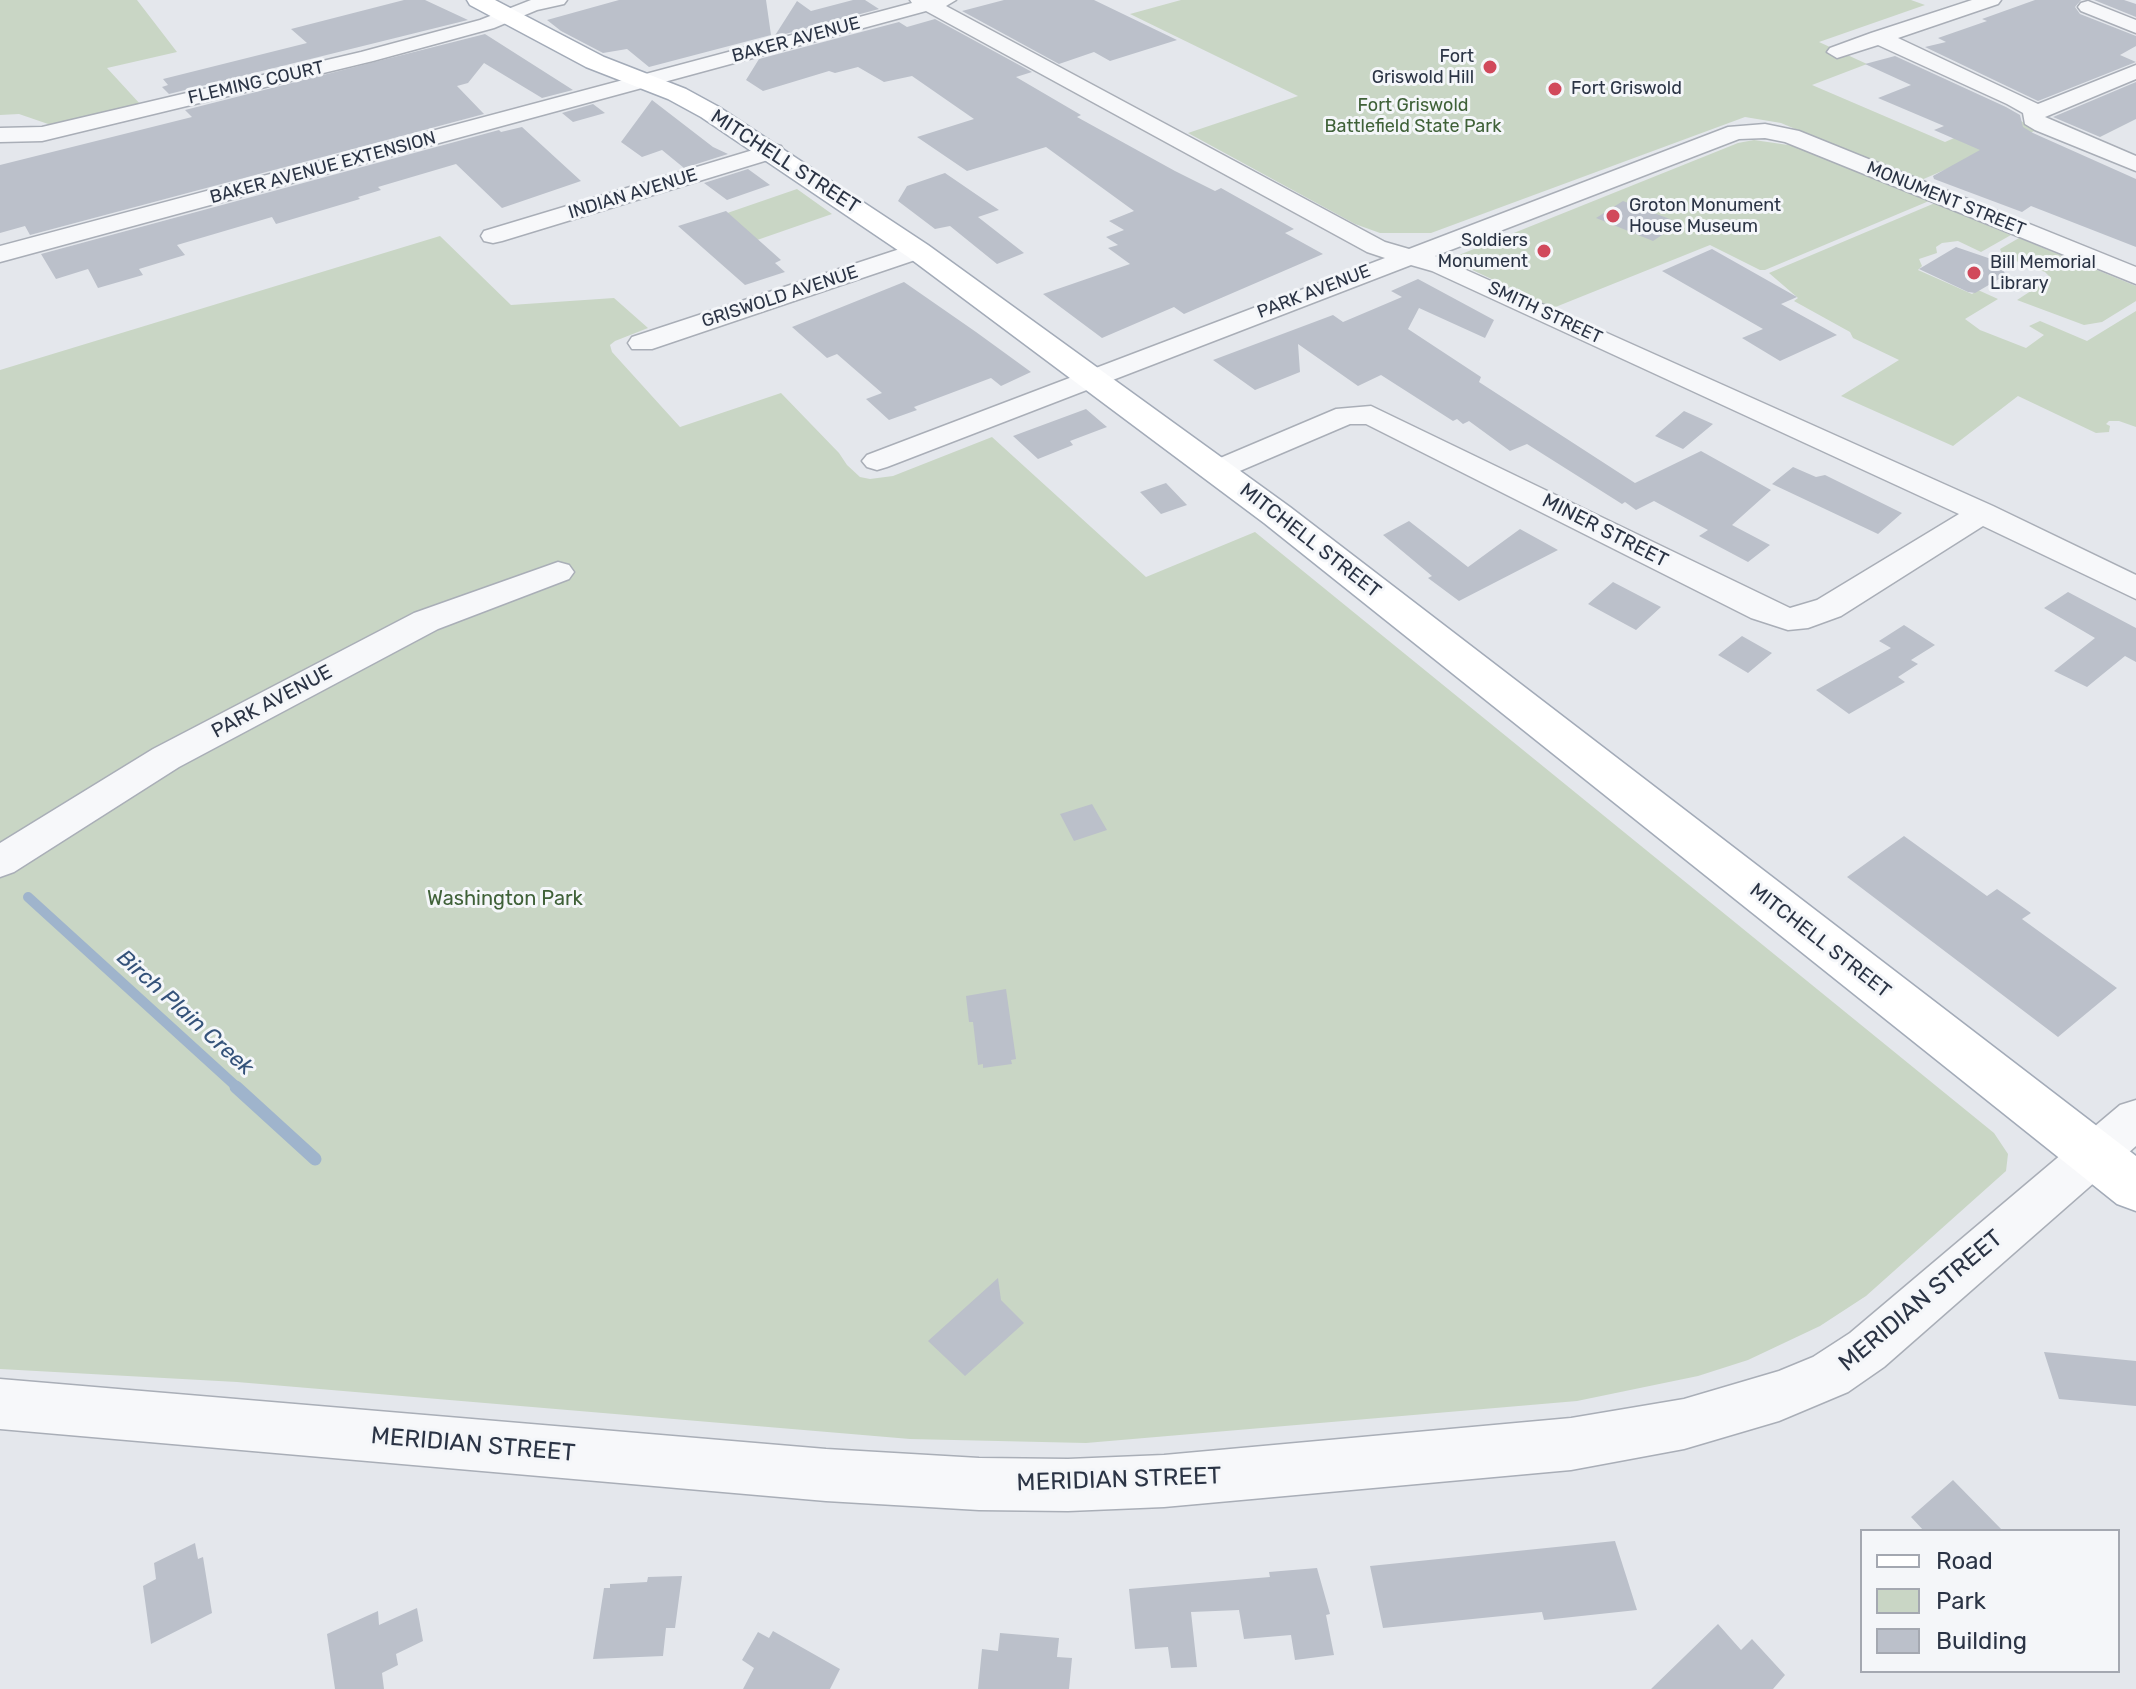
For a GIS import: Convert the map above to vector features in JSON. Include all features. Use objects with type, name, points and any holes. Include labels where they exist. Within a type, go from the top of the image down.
[{"type":"main road","name":"MITCHELL STREET","points":[[494,7],[595,62],[677,94],[773,151],[918,251],[1217,470],[2136,1187]]},
{"type":"street","name":"FLEMING COURT","points":[[0,135],[58,131],[366,57],[487,24],[494,7],[557,0]]},
{"type":"street","points":[[1837,52],[1991,0]]},
{"type":"street","name":"BAKER AVENUE","points":[[646,81],[931,2]]},
{"type":"street","name":"SMITH STREET","points":[[931,2],[1376,247],[1441,266],[1982,513],[2136,588]]},
{"type":"street","points":[[2088,7],[2136,27]]},
{"type":"street","points":[[1878,37],[2015,99],[2034,113]]},
{"type":"street","points":[[2034,113],[2136,71]]},
{"type":"street","name":"BAKER AVENUE EXTENSION","points":[[0,254],[646,81]]},
{"type":"street","points":[[2034,113],[2033,119],[2043,125],[2136,164]]},
{"type":"street","name":"PARK AVENUE","points":[[877,461],[1718,137],[1753,131]]},
{"type":"street","name":"MONUMENT STREET","points":[[1753,131],[1799,139],[2136,276]]},
{"type":"street","name":"INDIAN AVENUE","points":[[493,236],[773,151]]},
{"type":"street","name":"GRISWOLD AVENUE","points":[[642,343],[918,251]]},
{"type":"street","name":"MINER STREET","points":[[1217,470],[1346,415],[1371,415],[1763,610],[1788,619],[1808,617],[1829,608],[1982,513]]},
{"type":"street","name":"PARK AVENUE","points":[[0,862],[166,758],[426,621],[558,572]]},
{"type":"street","name":"MERIDIAN STREET","points":[[0,1404],[810,1474],[979,1484],[1068,1485],[1164,1481],[1571,1444],[1684,1424],[1779,1396],[1830,1375],[1867,1350],[2136,1119]]},
{"type":"green space","points":[[0,0],[137,0],[177,52],[107,68],[141,105],[51,125],[19,114],[0,115]]},
{"type":"green space","name":"Fort Griswold Battlefield State Park","points":[[1181,0],[1911,0],[1925,5],[1819,42],[1867,64],[1812,85],[1945,142],[2007,115],[2039,129],[1919,181],[1781,123],[1745,117],[1431,233],[1380,233],[1355,224],[1188,133],[1298,96],[1130,14]]},
{"type":"green space","points":[[1754,140],[1795,146],[1929,201],[1765,270],[1710,245],[1553,308],[1449,259],[1738,143]]},
{"type":"green space","points":[[797,189],[832,214],[737,247],[707,220]]},
{"type":"green space","points":[[1935,203],[2011,235],[1981,252],[1958,241],[1942,243],[1936,247],[1937,253],[1919,259],[1922,266],[1918,270],[1972,294],[1978,290],[1998,299],[1965,319],[1980,330],[2026,348],[2044,335],[2029,326],[2040,321],[2087,341],[2136,311],[2136,427],[2109,421],[2106,424],[2110,426],[2109,432],[2096,433],[2018,396],[1953,446],[1841,396],[1899,360],[1853,338],[1850,332],[1794,301],[1798,298],[1769,273]]},
{"type":"green space","name":"Washington Park","points":[[440,236],[511,305],[614,298],[648,328],[615,341],[610,345],[612,352],[680,427],[781,393],[847,465],[860,477],[870,479],[893,476],[992,437],[1146,577],[1255,532],[1994,1133],[2008,1154],[2006,1171],[1866,1296],[1820,1326],[1748,1360],[1698,1376],[1577,1401],[1086,1443],[910,1439],[237,1382],[0,1369],[0,370]]},
{"type":"green space","points":[[2019,238],[2136,286],[2136,301],[2102,322],[2084,325],[2017,300],[2051,278],[2045,272],[2003,256],[2000,249]]},
{"type":"building","points":[[404,0],[425,0],[468,20],[169,94],[162,87],[168,85],[163,79],[307,43],[291,29]]},
{"type":"building","points":[[619,0],[766,0],[771,35],[649,67],[627,49],[603,53],[547,20]]},
{"type":"building","points":[[865,0],[879,9],[774,37],[797,1],[811,11]]},
{"type":"building","points":[[1004,0],[1094,0],[1177,40],[1110,61],[1094,52],[1059,64],[962,11]]},
{"type":"building","points":[[2035,0],[2081,0],[2075,7],[2080,14],[2136,36],[2136,46],[2120,55],[2136,62],[2038,101],[1925,47],[1946,42],[1938,38]]},
{"type":"building","points":[[2094,0],[2124,0],[2136,4],[2136,17]]},
{"type":"building","points":[[935,19],[1032,72],[1016,77],[1081,115],[1077,117],[1215,191],[1221,188],[1294,229],[1285,233],[1323,254],[1184,314],[1174,307],[1102,338],[1043,294],[1130,264],[1108,248],[1118,245],[1106,237],[1124,230],[1109,221],[1134,211],[1046,147],[967,171],[917,137],[974,119],[912,76],[884,82],[858,67],[835,73],[829,71],[763,91],[746,80],[759,59],[899,22],[907,27]]},
{"type":"building","points":[[485,34],[573,90],[542,98],[484,63],[468,83],[457,86],[484,114],[30,235],[25,226],[0,233],[0,165],[192,117],[185,110]]},
{"type":"building","points":[[1895,56],[2006,107],[2020,115],[2023,127],[2033,133],[2136,179],[2136,247],[2031,206],[2022,212],[1934,179],[1933,176],[1980,150],[1934,130],[1944,126],[1878,98],[1911,85],[1865,64]]},
{"type":"building","points":[[2136,82],[2136,119],[2100,137],[2053,117]]},
{"type":"building","points":[[652,100],[713,147],[728,154],[684,168],[662,150],[642,157],[621,142]]},
{"type":"building","points":[[593,104],[605,113],[573,122],[562,113]]},
{"type":"building","points":[[522,127],[581,181],[502,208],[456,164],[378,187],[381,190],[358,197],[360,199],[276,224],[272,217],[177,245],[185,255],[139,269],[143,275],[98,288],[88,269],[56,279],[41,254],[499,130]]},
{"type":"building","points":[[748,169],[770,185],[727,200],[704,183]]},
{"type":"building","points":[[945,173],[999,210],[978,217],[1024,253],[997,264],[950,226],[935,229],[898,201],[907,186]]},
{"type":"building","points":[[1623,201],[1680,223],[1653,241],[1596,218]]},
{"type":"building","points":[[726,211],[781,260],[775,263],[785,272],[745,285],[678,226]]},
{"type":"building","name":"Bill Memorial Library","points":[[1956,247],[1997,261],[2006,275],[1975,293],[1919,269]]},
{"type":"building","points":[[1712,249],[1797,297],[1781,304],[1837,335],[1780,361],[1742,338],[1763,329],[1662,271]]},
{"type":"building","points":[[1418,279],[1494,320],[1485,338],[1419,308],[1408,329],[1481,377],[1479,382],[1635,483],[1701,451],[1771,490],[1732,525],[1770,545],[1748,562],[1699,536],[1708,530],[1654,501],[1636,510],[1625,502],[1622,504],[1527,444],[1510,451],[1469,421],[1463,424],[1457,419],[1453,421],[1381,375],[1358,386],[1298,344],[1300,372],[1255,390],[1213,360],[1333,315],[1343,322],[1402,297],[1391,291]]},
{"type":"building","points":[[904,282],[1031,372],[1001,386],[991,378],[914,407],[917,410],[889,420],[866,399],[882,393],[837,354],[827,358],[792,327]]},
{"type":"building","points":[[1086,409],[1107,427],[1070,441],[1073,445],[1038,459],[1013,436]]},
{"type":"building","points":[[1684,411],[1713,424],[1683,449],[1655,436]]},
{"type":"building","points":[[1793,467],[1816,477],[1825,475],[1902,513],[1878,534],[1772,484]]},
{"type":"building","points":[[1166,483],[1187,505],[1161,514],[1140,492]]},
{"type":"building","points":[[1409,521],[1468,567],[1520,529],[1558,550],[1459,601],[1428,578],[1432,576],[1383,535]]},
{"type":"building","points":[[1613,582],[1661,607],[1636,630],[1588,604]]},
{"type":"building","points":[[2068,592],[2136,628],[2136,662],[2125,656],[2087,687],[2054,671],[2095,638],[2044,608]]},
{"type":"building","points":[[1904,625],[1935,645],[1911,660],[1918,664],[1898,677],[1905,682],[1849,714],[1816,690],[1891,648],[1879,641]]},
{"type":"building","points":[[1742,636],[1772,653],[1748,673],[1718,655]]},
{"type":"building","points":[[1092,804],[1107,830],[1074,841],[1060,814]]},
{"type":"building","points":[[1904,836],[1987,896],[1997,889],[2031,913],[2022,919],[2117,988],[2058,1037],[1847,877]]},
{"type":"building","points":[[1006,989],[1016,1059],[1011,1060],[1012,1064],[983,1068],[983,1064],[978,1065],[973,1022],[969,1022],[966,996]]},
{"type":"building","points":[[998,1278],[1001,1300],[1024,1323],[965,1376],[928,1341]]},
{"type":"building","points":[[2044,1352],[2136,1361],[2136,1406],[2059,1399]]},
{"type":"building","points":[[1953,1480],[2001,1529],[1922,1529],[1911,1517]]},
{"type":"building","points":[[1615,1541],[1637,1610],[1544,1620],[1542,1612],[1383,1628],[1370,1566]]},
{"type":"building","points":[[195,1543],[198,1559],[203,1557],[212,1613],[151,1644],[143,1586],[156,1579],[154,1563]]},
{"type":"building","points":[[1317,1568],[1330,1614],[1326,1615],[1334,1655],[1295,1660],[1291,1635],[1244,1639],[1239,1610],[1191,1612],[1197,1667],[1171,1668],[1168,1647],[1135,1649],[1129,1589],[1270,1577],[1269,1572]]},
{"type":"building","points":[[682,1576],[675,1628],[666,1628],[663,1656],[593,1659],[604,1588],[610,1588],[610,1584],[647,1582],[648,1577]]},
{"type":"building","points":[[417,1608],[423,1641],[396,1654],[398,1665],[382,1673],[384,1689],[335,1689],[327,1634],[378,1611],[379,1625]]},
{"type":"building","points":[[1718,1624],[1741,1650],[1752,1639],[1785,1675],[1773,1689],[1651,1689]]},
{"type":"building","points":[[773,1631],[840,1669],[830,1689],[743,1689],[754,1668],[742,1660],[758,1632],[769,1638]]},
{"type":"building","points":[[1000,1633],[1059,1638],[1057,1657],[1072,1658],[1069,1689],[978,1689],[982,1649],[998,1651]]},
{"type":"waterway","name":"Birch Plain Creek","points":[[28,897],[239,1089]]},
{"type":"waterway","name":"Birch Plain Creek","points":[[236,1087],[315,1159]]},
{"type":"place","name":"Fort Griswold Hill","points":[[1490,67]]},
{"type":"place","name":"Fort Griswold","points":[[1555,89]]},
{"type":"place","name":"Groton Monument House Museum","points":[[1613,216]]},
{"type":"place","name":"Soldiers Monument","points":[[1544,251]]},
{"type":"place","name":"Bill Memorial Library","points":[[1974,273]]}]
